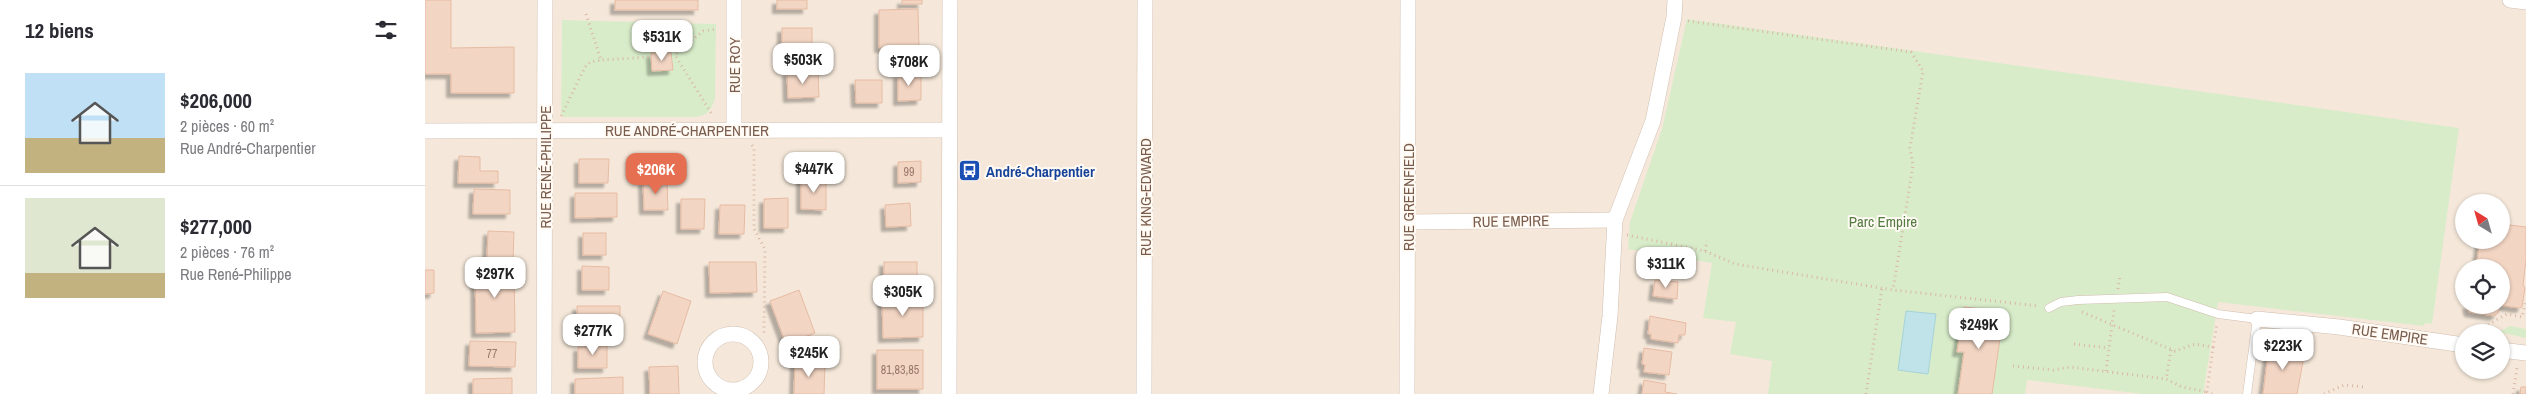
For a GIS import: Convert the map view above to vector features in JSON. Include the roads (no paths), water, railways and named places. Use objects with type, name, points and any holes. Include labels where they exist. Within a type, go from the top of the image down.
[{"type":"street","name":"RUE RENÉ-PHILIPPE","points":[[544,394],[545,0]]},
{"type":"street","name":"RUE ROY","points":[[734,0],[734,129]]},
{"type":"street","points":[[949,394],[950,0]]},
{"type":"street","name":"RUE KING-EDWARD","points":[[1144,394],[1145,0]]},
{"type":"street","name":"RUE GREENFIELD","points":[[1407,394],[1408,0]]},
{"type":"street","points":[[1601,394],[1610,316],[1615,220],[1653,120],[1674,16],[1675,0]]},
{"type":"street","points":[[2510,0],[2526,2]]},
{"type":"street","name":"RUE ANDRÉ-CHARPENTIER","points":[[425,131],[949,130]]},
{"type":"street","name":"RUE EMPIRE","points":[[1408,222],[1615,220]]},
{"type":"street","name":"RUE EMPIRE","points":[[2257,319],[2339,327],[2455,343]]},
{"type":"street","points":[[2510,351],[2526,353]]},
{"type":"lane","points":[[2049,308],[2061,302],[2167,297],[2218,314],[2257,319],[2247,394]]},
{"type":"water","points":[[1906,311],[1936,314],[1928,374],[1898,370]]},
{"type":"place","name":"André-Charpentier","points":[[970,171]]},
{"type":"park label","name":"Parc Empire","points":[[1883,221]]}]
